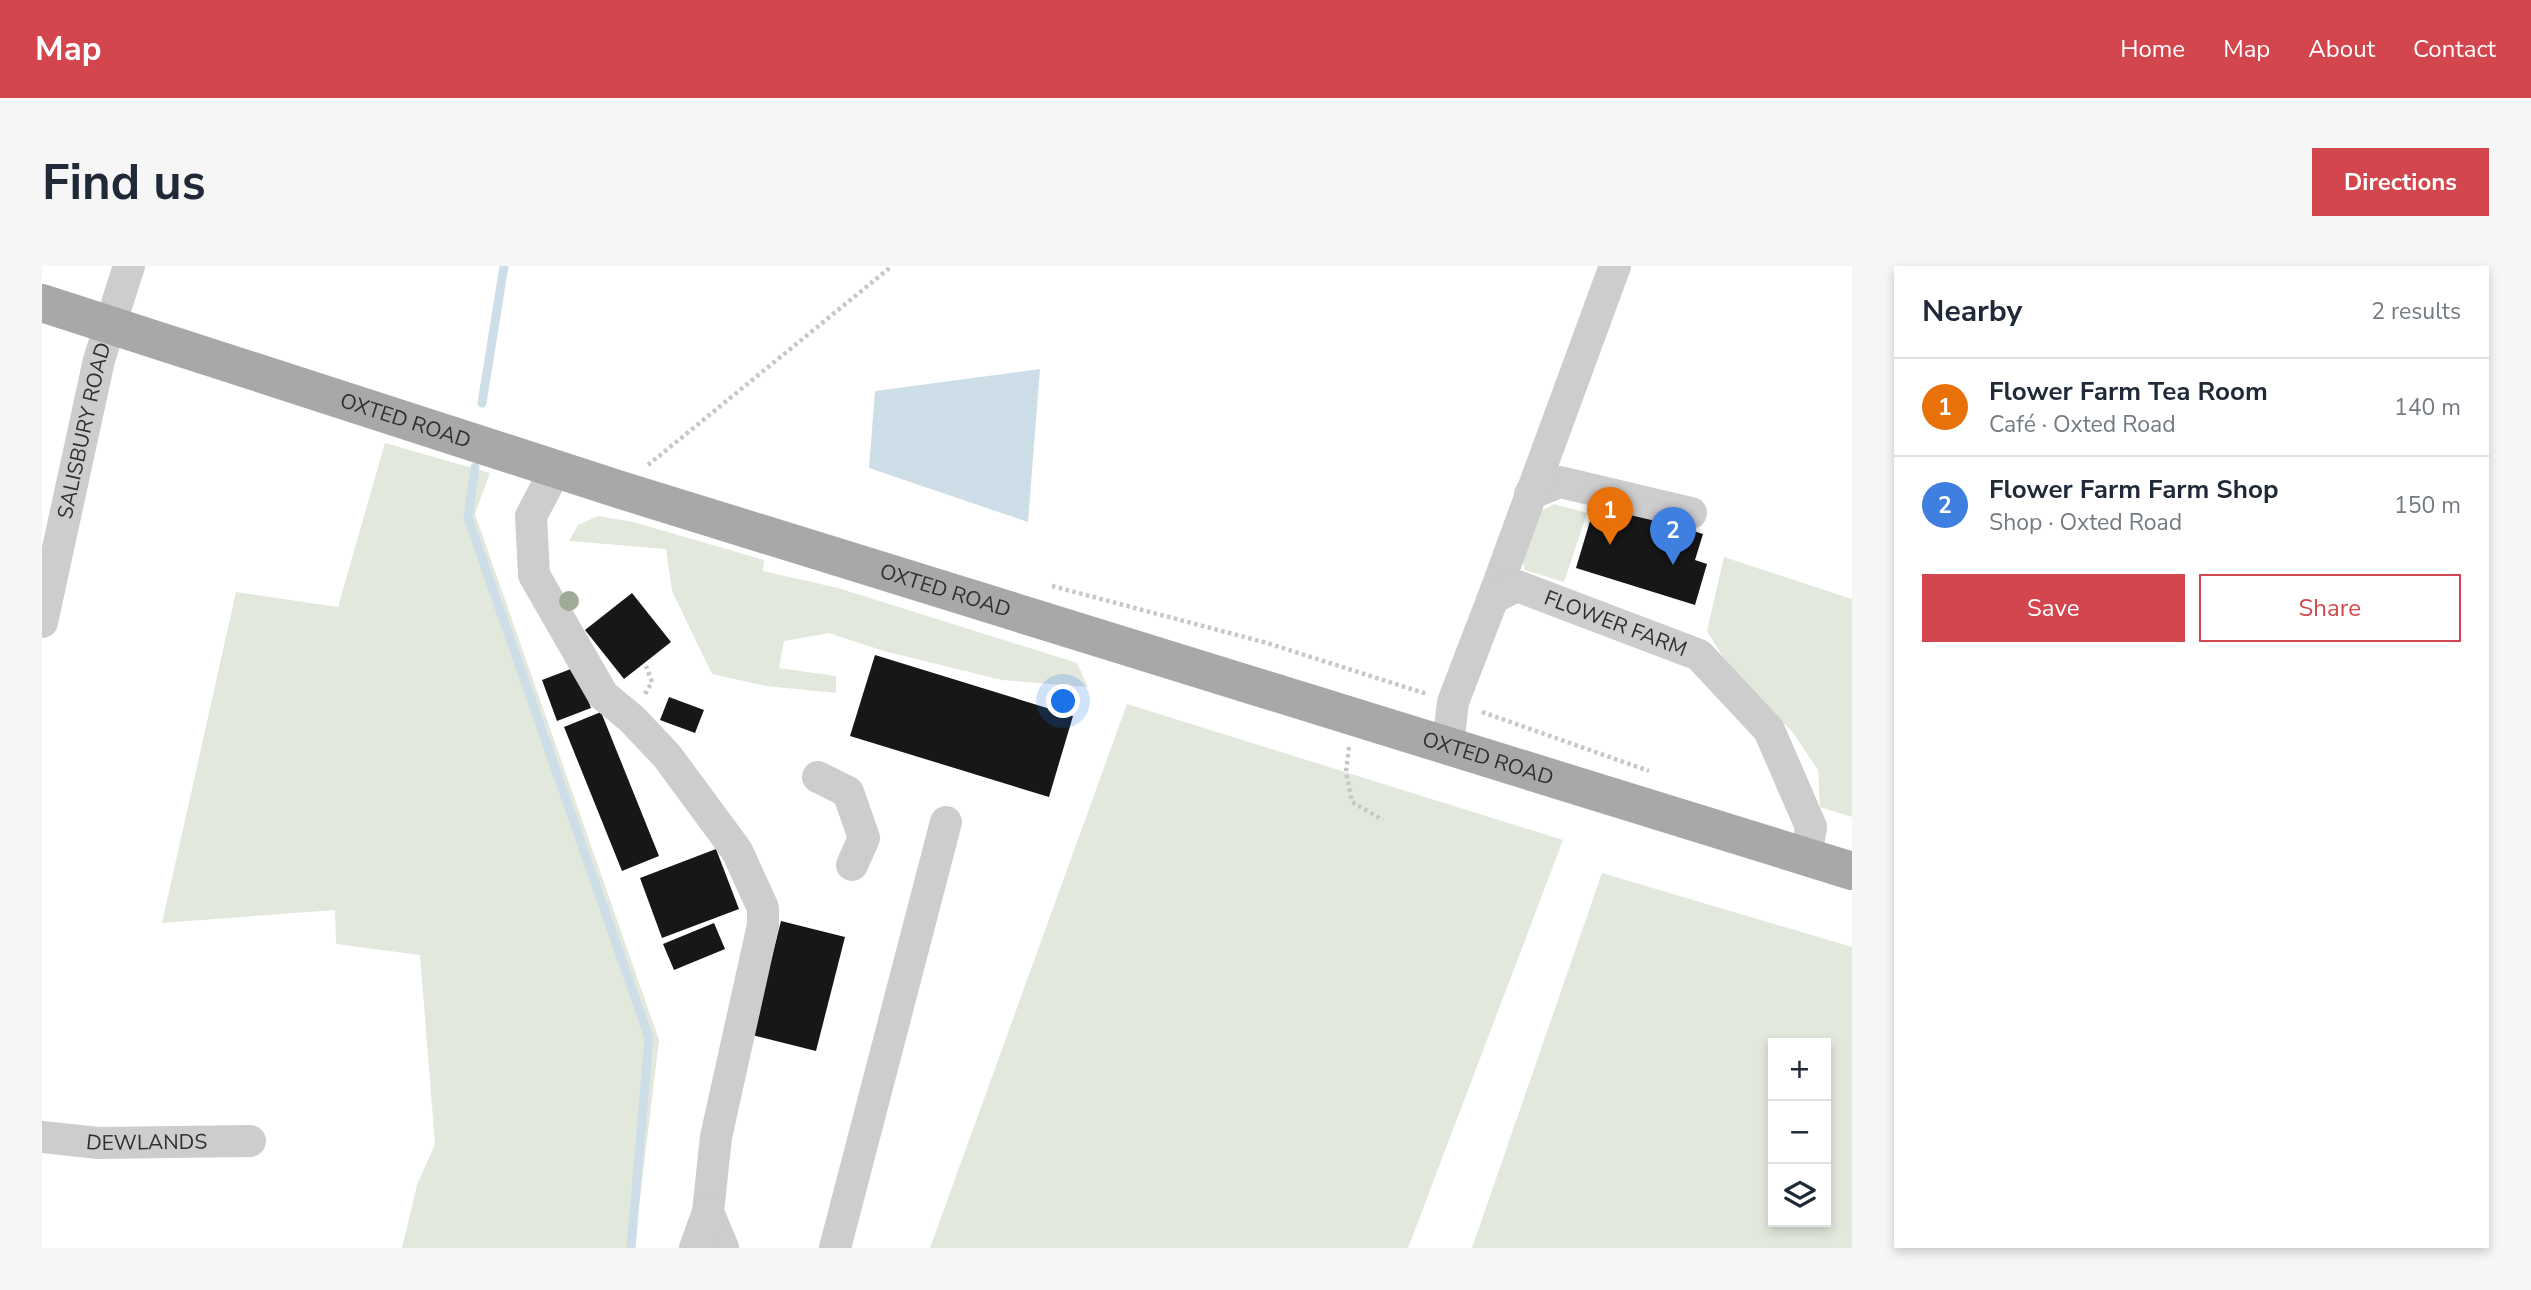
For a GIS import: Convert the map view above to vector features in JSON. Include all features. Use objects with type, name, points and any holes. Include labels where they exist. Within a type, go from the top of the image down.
[{"type":"main road","name":"OXTED ROAD","points":[[42,303],[557,467],[624,491],[1852,871]]},
{"type":"street","name":"SALISBURY ROAD","points":[[42,622],[109,323],[120,301],[129,266]]},
{"type":"street","points":[[1448,745],[1453,702],[1505,583],[1530,494],[1615,266]]},
{"type":"street","points":[[1544,454],[1560,482]]},
{"type":"street","points":[[557,467],[531,516],[534,575],[603,695],[632,719],[667,756],[737,851],[763,908],[763,925],[716,1137],[708,1212],[695,1248]]},
{"type":"street","points":[[1530,494],[1560,482],[1691,513]]},
{"type":"street","name":"FLOWER FARM","points":[[1505,583],[1699,655],[1769,730],[1811,827],[1806,857]]},
{"type":"street","points":[[818,777],[848,792],[864,838],[852,865]]},
{"type":"street","points":[[835,1248],[946,822]]},
{"type":"street","name":"DEWLANDS","points":[[42,1137],[99,1143],[250,1142]]},
{"type":"street","points":[[708,1212],[723,1248]]},
{"type":"path","points":[[624,491],[649,464],[892,266]]},
{"type":"path","points":[[1353,715],[1346,772],[1352,802],[1383,820]]},
{"type":"shaded area","points":[[1040,369],[1028,522],[869,468],[875,391]]},
{"type":"shaded area","points":[[385,443],[490,473],[475,514],[659,1040],[634,1248],[402,1248],[417,1185],[435,1144],[420,955],[336,944],[335,910],[162,923],[236,592],[338,607]]},
{"type":"shaded area","points":[[1554,504],[1587,513],[1564,582],[1525,570],[1518,543],[1534,515]]},
{"type":"shaded area","points":[[598,516],[633,522],[764,560],[763,571],[838,588],[1077,663],[1088,687],[1002,680],[884,651],[829,633],[784,641],[779,668],[836,676],[836,693],[766,686],[712,674],[672,591],[666,549],[569,541],[578,525]]},
{"type":"shaded area","points":[[1724,557],[1852,599],[1852,817],[1820,807],[1818,770],[1792,731],[1739,683],[1707,631]]},
{"type":"shaded area","points":[[1127,704],[1563,840],[1408,1248],[930,1248]]},
{"type":"shaded area","points":[[1602,873],[1852,947],[1852,1248],[1472,1248]]},
{"type":"building","points":[[1596,501],[1703,534],[1695,560],[1707,564],[1695,605],[1576,568]]},
{"type":"building","points":[[632,593],[671,642],[624,679],[585,630]]},
{"type":"building","points":[[875,655],[1073,716],[1049,797],[850,736]]},
{"type":"building","points":[[576,667],[591,708],[557,721],[542,680]]},
{"type":"building","points":[[669,697],[704,710],[695,733],[660,720]]},
{"type":"building","points":[[601,712],[659,856],[622,871],[564,727]]},
{"type":"building","points":[[716,849],[739,909],[662,938],[640,878]]},
{"type":"building","points":[[781,921],[845,937],[816,1051],[752,1035]]},
{"type":"building","points":[[714,923],[725,949],[674,970],[663,944]]},
{"type":"waterway","points":[[482,403],[504,266]]},
{"type":"waterway","points":[[475,467],[468,518],[649,1038],[631,1248]]},
{"type":"place","name":"Flower Farm Tea Room","points":[[1610,545]]},
{"type":"place","name":"Flower Farm Farm Shop","points":[[1673,565]]}]
